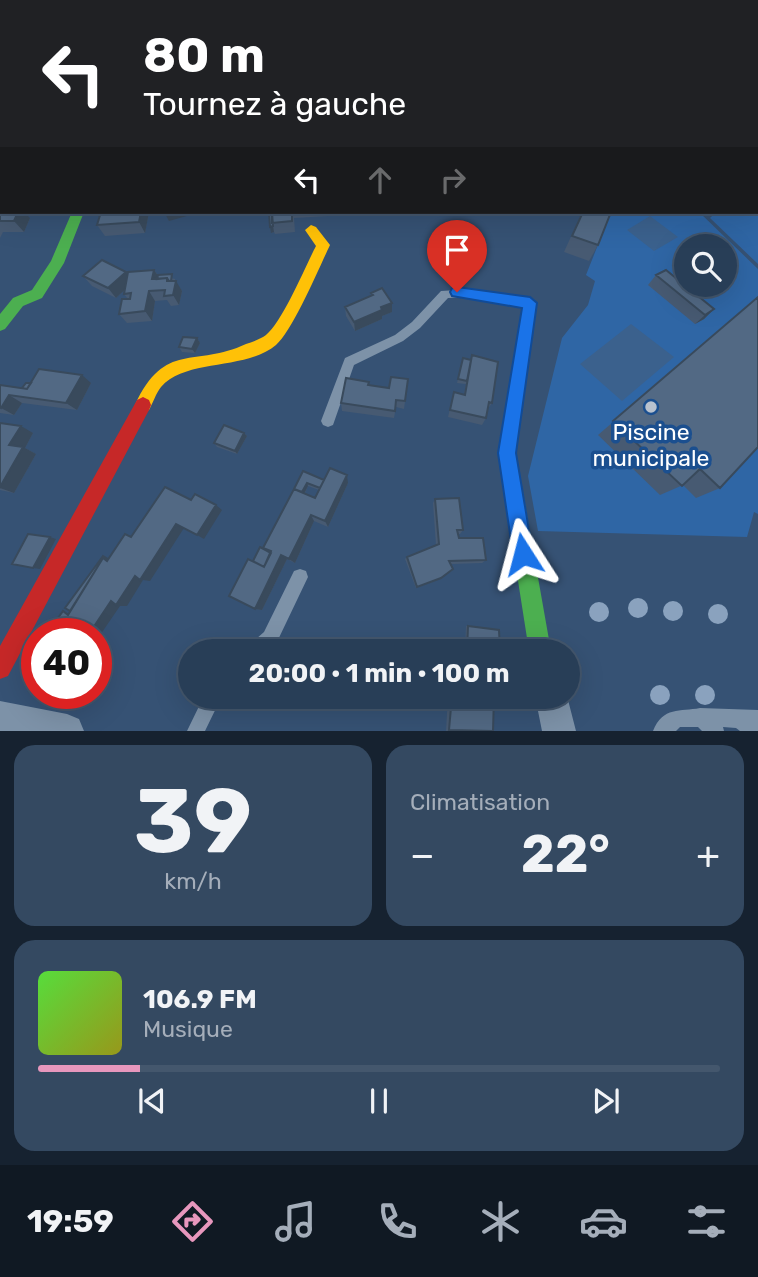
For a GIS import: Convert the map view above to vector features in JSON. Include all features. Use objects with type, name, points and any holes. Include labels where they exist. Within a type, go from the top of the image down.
[{"type":"street","points":[[0,325],[18,302],[37,294],[57,263],[77,214]]},
{"type":"street","points":[[0,668],[155,382],[173,368],[241,354],[271,340],[291,310],[323,245],[311,230]]},
{"type":"street","points":[[530,303],[507,453],[538,639]]},
{"type":"street","points":[[554,709],[559,731]]},
{"type":"street","points":[[0,718],[67,731]]},
{"type":"lane","points":[[328,421],[349,362],[399,338],[416,325],[445,294],[472,293],[530,303]]},
{"type":"lane","points":[[269,639],[300,577]]},
{"type":"lane","points":[[196,731],[207,709]]},
{"type":"lane","points":[[700,717],[715,731]]},
{"type":"lane","points":[[738,717],[753,731]]},
{"type":"lane","points":[[662,731],[677,718],[758,719]]},
{"type":"shaded area","name":"Piscine municipale","points":[[610,214],[701,214],[722,234],[674,234],[674,297],[737,297],[737,249],[758,269],[758,514],[754,512],[747,537],[538,531],[528,476],[562,338],[588,305],[595,281],[586,275]]},
{"type":"shaded area","points":[[714,214],[758,214],[758,264],[737,244],[737,234],[727,234],[710,218]]},
{"type":"shaded area","points":[[650,216],[674,234],[674,239],[654,251],[627,230]]},
{"type":"shaded area","points":[[631,324],[674,357],[622,401],[580,364]]},
{"type":"building","points":[[0,214],[17,214],[14,221],[0,221]]},
{"type":"building","points":[[100,214],[141,214],[139,222],[97,225]]},
{"type":"building","points":[[269,214],[272,214],[273,226],[270,227]]},
{"type":"building","points":[[272,214],[292,214],[292,221],[272,223]]},
{"type":"building","points":[[582,214],[610,214],[598,245],[572,236]]},
{"type":"building","points":[[102,260],[126,272],[108,288],[83,276]]},
{"type":"building","points":[[154,270],[152,279],[167,278],[167,281],[176,281],[173,295],[164,296],[165,290],[149,291],[145,311],[119,314],[122,299],[130,299],[131,293],[124,294],[128,272]]},
{"type":"building","points":[[666,270],[674,276],[674,290],[656,275]]},
{"type":"building","points":[[172,274],[171,281],[167,278],[157,279],[158,275]]},
{"type":"building","points":[[382,288],[392,303],[354,322],[345,307],[373,295],[371,293]]},
{"type":"building","points":[[683,297],[699,297],[714,309],[705,315]]},
{"type":"building","points":[[758,297],[758,447],[720,488],[700,469],[682,486],[613,421]]},
{"type":"building","points":[[183,337],[197,338],[192,349],[179,347]]},
{"type":"building","points":[[472,355],[498,362],[492,403],[489,402],[486,418],[450,410],[454,392],[465,395]]},
{"type":"building","points":[[463,358],[471,360],[467,381],[458,379]]},
{"type":"building","points":[[39,369],[82,375],[66,403],[9,395],[0,407],[0,385],[27,389]]},
{"type":"building","points":[[391,377],[408,379],[405,401],[396,400],[395,411],[341,403],[346,378],[389,388]]},
{"type":"building","points":[[0,423],[21,426],[9,445],[23,447],[0,487]]},
{"type":"building","points":[[224,425],[244,433],[235,451],[214,443]]},
{"type":"building","points":[[330,468],[347,475],[325,521],[311,515],[289,559],[281,555],[255,609],[229,596],[248,559],[264,567],[271,551],[263,548],[294,489],[315,498]]},
{"type":"building","points":[[303,471],[324,480],[320,488],[307,483],[302,492],[294,489]]},
{"type":"building","points":[[165,487],[191,500],[195,494],[216,505],[197,535],[176,524],[140,580],[135,576],[116,605],[111,601],[100,618],[58,618],[63,611],[68,615],[103,558],[107,561],[125,534],[131,537]]},
{"type":"building","points":[[459,498],[463,530],[457,530],[459,538],[483,538],[486,560],[449,561],[453,569],[441,578],[417,587],[407,557],[439,544],[435,499]]},
{"type":"building","points":[[28,534],[50,537],[33,568],[12,564]]},
{"type":"building","points":[[260,547],[271,553],[264,567],[253,561]]},
{"type":"building","points":[[103,556],[108,559],[103,558],[70,611],[65,608]]},
{"type":"building","points":[[468,626],[499,630],[499,639],[467,639]]},
{"type":"building","points":[[451,709],[494,709],[493,731],[449,730]]},
{"type":"traffic: fast","points":[[0,325],[18,302],[37,294],[57,263],[77,214]]},
{"type":"traffic: fast","points":[[530,303],[507,453],[538,639]]},
{"type":"traffic: slow","points":[[143,405],[155,382],[173,368],[241,354],[271,340],[291,310],[323,245],[311,230]]},
{"type":"traffic: jam","points":[[0,668],[143,405]]},
{"type":"place","name":"Piscine municipale","points":[[651,407]]},
{"type":"route","points":[[457,292],[530,303],[507,453],[523,554]]}]
